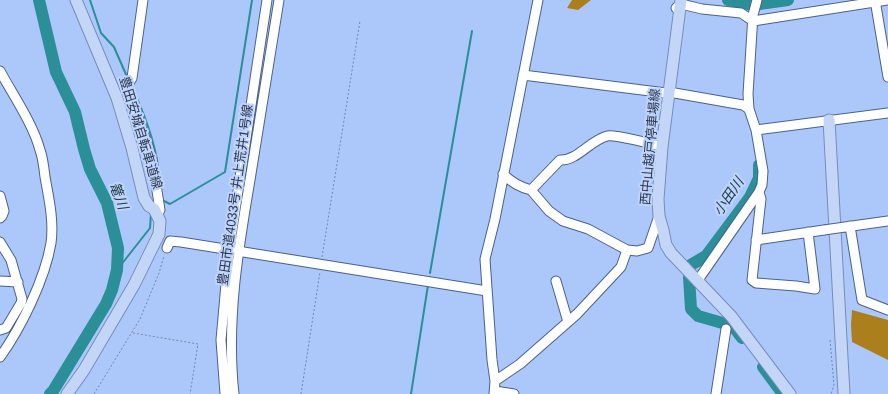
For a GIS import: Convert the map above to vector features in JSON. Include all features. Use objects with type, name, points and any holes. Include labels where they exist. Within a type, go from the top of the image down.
[{"type":"main road","name":"豊田安城自転車道線","points":[[67,394],[84,370],[134,285],[159,234],[160,221],[154,209],[149,206],[144,198],[132,148],[117,98],[76,0]]},
{"type":"main road","name":"西中山越戸停車場線","points":[[679,4],[678,36],[669,92],[659,178],[659,216],[666,245],[671,253],[698,280],[739,327],[790,394]]},
{"type":"main road","points":[[829,120],[844,394]]},
{"type":"street","points":[[143,0],[129,82],[152,159],[160,210]]},
{"type":"street","name":"豊田市道4033号 井上荒井1号線","points":[[225,394],[221,340],[267,0]]},
{"type":"street","name":"豊田市道4033号 井上荒井1号線","points":[[234,394],[232,341],[233,251],[279,0]]},
{"type":"street","points":[[514,394],[495,392],[485,259],[495,219],[538,0]]},
{"type":"street","points":[[698,280],[759,192],[762,185],[763,171],[756,130],[749,109],[749,66],[752,21],[757,0]]},
{"type":"street","points":[[679,4],[702,9],[741,13],[752,21],[888,0]]},
{"type":"street","points":[[875,1],[888,77]]},
{"type":"street","points":[[0,71],[32,130],[40,150],[51,208],[52,222],[49,250],[34,296],[21,322],[0,357]]},
{"type":"street","points":[[523,75],[666,93],[669,92],[743,105],[749,109]]},
{"type":"street","points":[[756,130],[888,113]]},
{"type":"street","points":[[531,190],[560,160],[568,160],[589,145],[608,136],[662,146]]},
{"type":"street","points":[[503,174],[511,182],[531,190],[549,211],[563,220],[588,229],[627,250],[637,251],[648,248],[659,216]]},
{"type":"street","points":[[759,192],[761,199],[752,280],[756,283],[815,289],[808,232]]},
{"type":"street","points":[[0,196],[4,211],[0,218]]},
{"type":"street","points":[[756,240],[888,221]]},
{"type":"street","points":[[848,227],[862,300],[888,310]]},
{"type":"street","points":[[167,248],[170,241],[487,292]]},
{"type":"street","points":[[0,242],[11,260],[22,299],[6,328],[0,330]]},
{"type":"street","points":[[495,381],[520,364],[578,314],[621,267],[627,250]]},
{"type":"street","points":[[0,281],[18,282]]},
{"type":"street","points":[[556,281],[568,322]]},
{"type":"street","points":[[716,394],[726,329]]},
{"type":"path","points":[[301,394],[360,21]]},
{"type":"path","points":[[94,394],[140,319],[152,291],[167,248]]},
{"type":"path","points":[[132,333],[198,344],[190,394]]},
{"type":"path","points":[[830,340],[834,385],[831,394]]},
{"type":"shaded area","points":[[572,0],[591,0],[578,10],[567,8]]},
{"type":"shaded area","points":[[852,310],[888,320],[888,360],[852,342]]},
{"type":"waterway","name":"篭川","points":[[39,0],[56,72],[75,112],[90,169],[107,203],[118,248],[117,270],[112,290],[106,304],[50,394]]},
{"type":"waterway","points":[[90,0],[101,33],[114,47],[128,79]]},
{"type":"waterway","points":[[164,201],[170,204],[225,172],[252,0]]},
{"type":"waterway","points":[[728,0],[752,5],[788,0]]},
{"type":"waterway","points":[[430,273],[472,31]]},
{"type":"waterway","points":[[134,92],[150,133],[156,155],[159,176]]},
{"type":"waterway","name":"小田川","points":[[689,266],[706,256],[750,197],[759,178],[759,165]]},
{"type":"waterway","points":[[117,270],[150,228],[151,213]]},
{"type":"waterway","name":"小田川","points":[[689,277],[691,309],[698,316],[733,326],[742,338]]},
{"type":"waterway","points":[[411,394],[428,285]]},
{"type":"waterway","name":"小田川","points":[[763,367],[783,394]]}]
